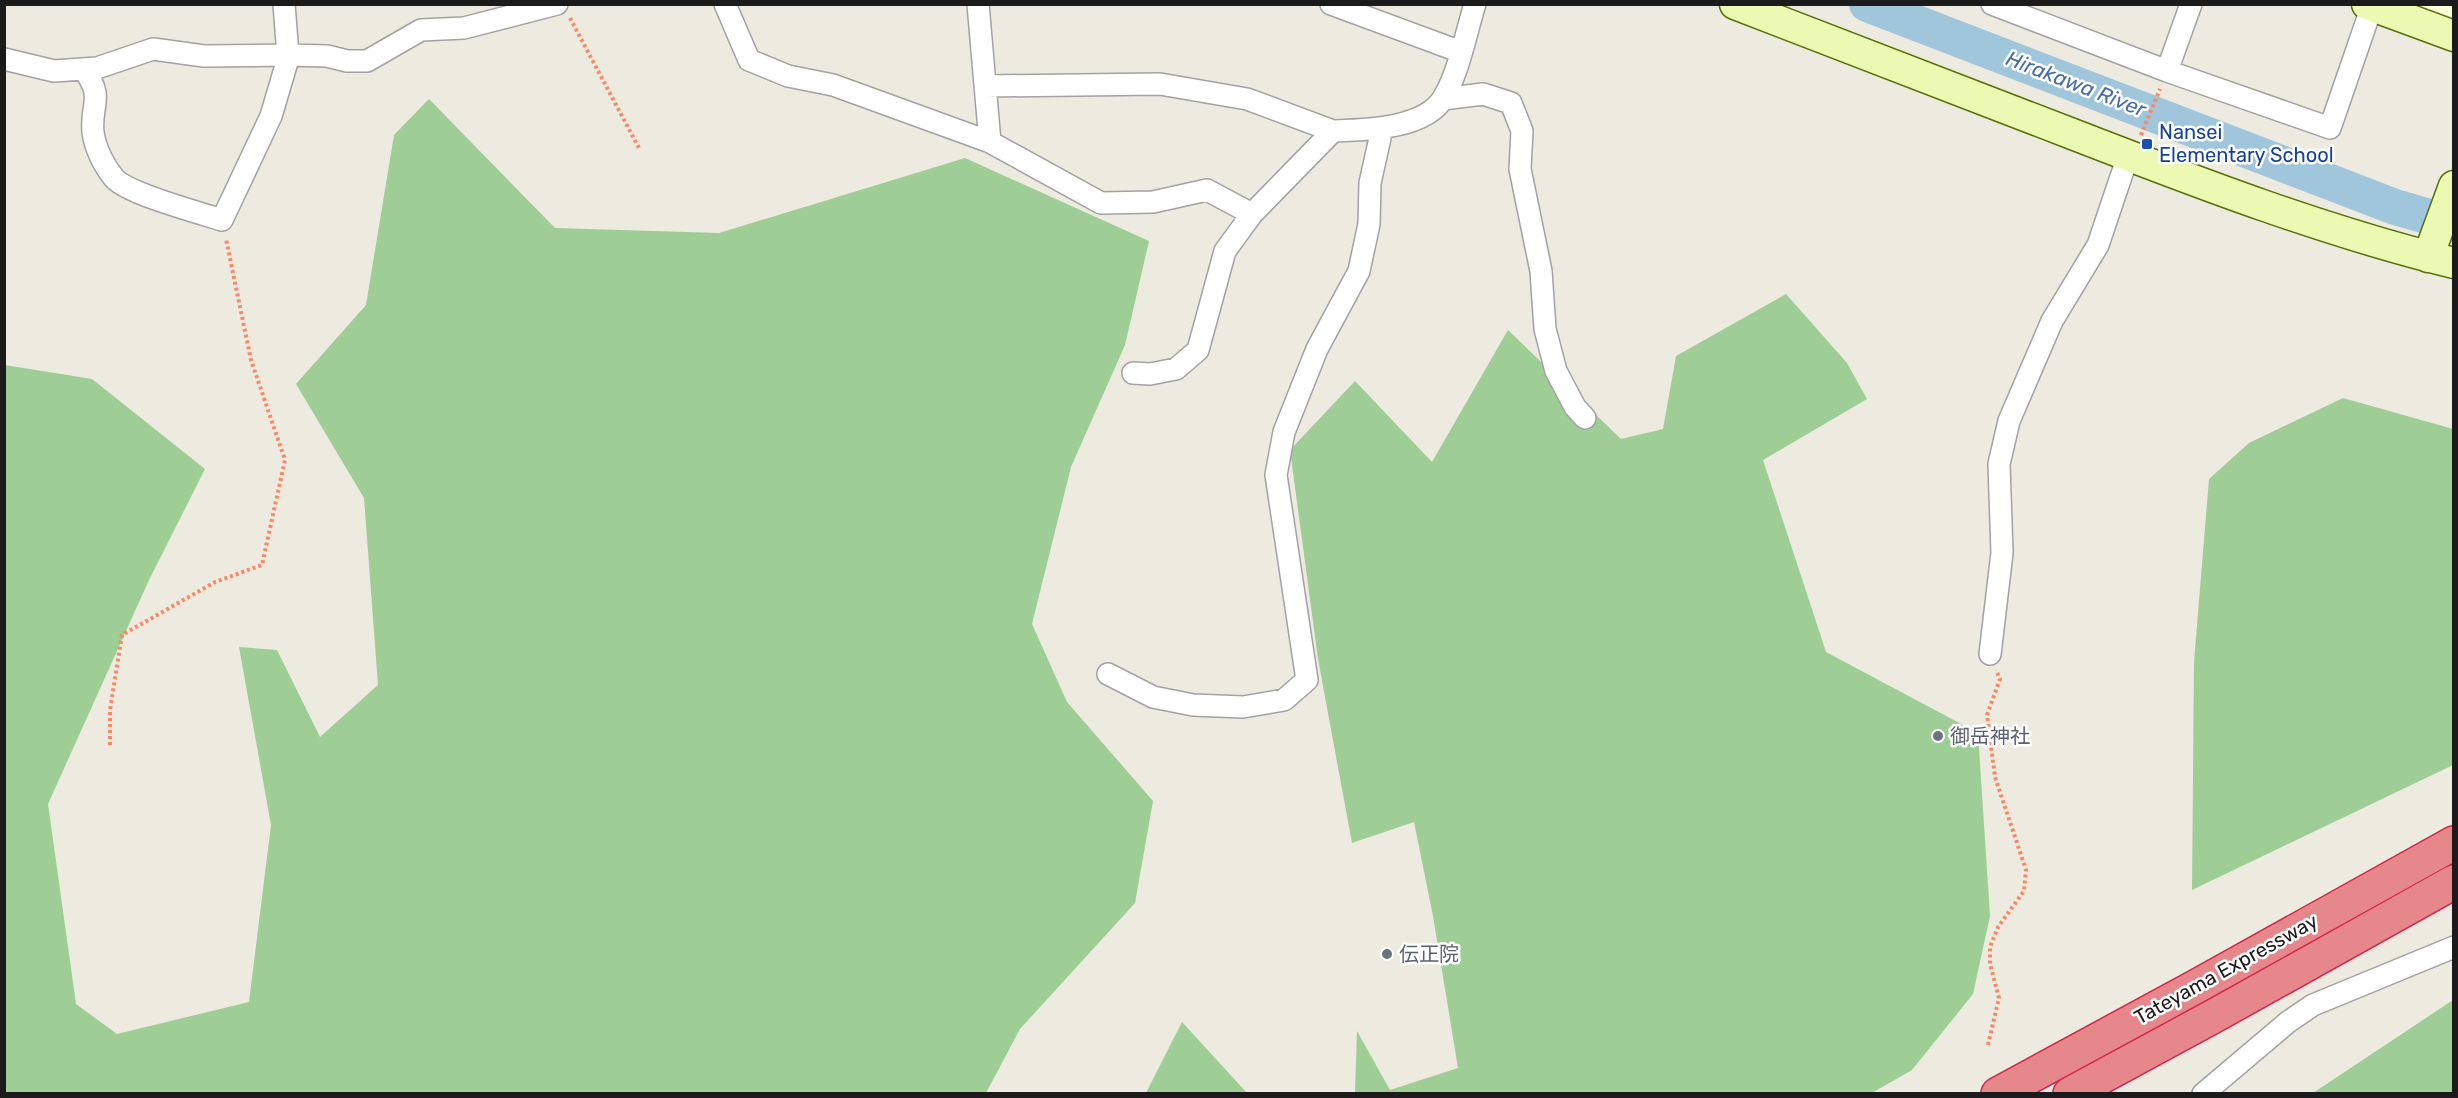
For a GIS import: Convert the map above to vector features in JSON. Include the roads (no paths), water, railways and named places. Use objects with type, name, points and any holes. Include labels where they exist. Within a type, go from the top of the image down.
[{"type":"highway","name":"Tateyama Expressway","points":[[1998,1094],[2197,987],[2454,843]]},
{"type":"highway","name":"Tateyama Expressway","points":[[2070,1094],[2454,882]]},
{"type":"street","points":[[84,70],[93,82],[97,101],[93,131],[101,158],[116,180],[146,195],[222,220],[270,116],[288,55],[284,4]]},
{"type":"street","points":[[725,4],[749,60],[788,76],[833,85],[990,142],[1101,203],[1153,202],[1207,190],[1252,214]]},
{"type":"street","points":[[978,4],[990,142]]},
{"type":"street","points":[[1331,4],[1461,52]]},
{"type":"street","points":[[985,86],[1160,84],[1246,99],[1333,131],[1382,129],[1422,117],[1443,99],[1461,52],[1475,4]]},
{"type":"street","points":[[1735,4],[2135,146],[2302,219],[2440,250],[2454,186]]},
{"type":"street","points":[[1992,4],[2164,77],[2330,128],[2369,5],[2454,36]]},
{"type":"street","points":[[2164,77],[2191,4]]},
{"type":"street","points":[[4,59],[54,71],[97,68],[153,50],[204,56],[327,56],[347,61],[367,61],[421,30],[464,28],[562,9]]},
{"type":"street","points":[[1443,99],[1483,94],[1511,103],[1522,131],[1520,169],[1541,272],[1545,329],[1556,370],[1575,407],[1585,418]]},
{"type":"street","points":[[1108,674],[1154,697],[1193,705],[1243,707],[1284,700],[1307,680],[1276,475],[1284,432],[1317,349],[1359,272],[1369,224],[1370,183],[1382,129]]},
{"type":"street","points":[[1133,373],[1150,374],[1176,369],[1198,350],[1208,320],[1225,250],[1252,214],[1333,131]]},
{"type":"street","points":[[1990,654],[2002,553],[1999,464],[2009,421],[2052,321],[2098,244],[2135,146]]},
{"type":"street","points":[[2203,1094],[2288,1022],[2313,1005],[2454,947]]},
{"type":"waterway","name":"Hirakawa River","points":[[1867,4],[2395,207],[2454,224]]},
{"type":"place","name":"Nansei Elementary School","points":[[2147,144]]},
{"type":"place","name":"御岳神社","points":[[1938,736]]},
{"type":"place","name":"伝正院","points":[[1387,954]]}]
